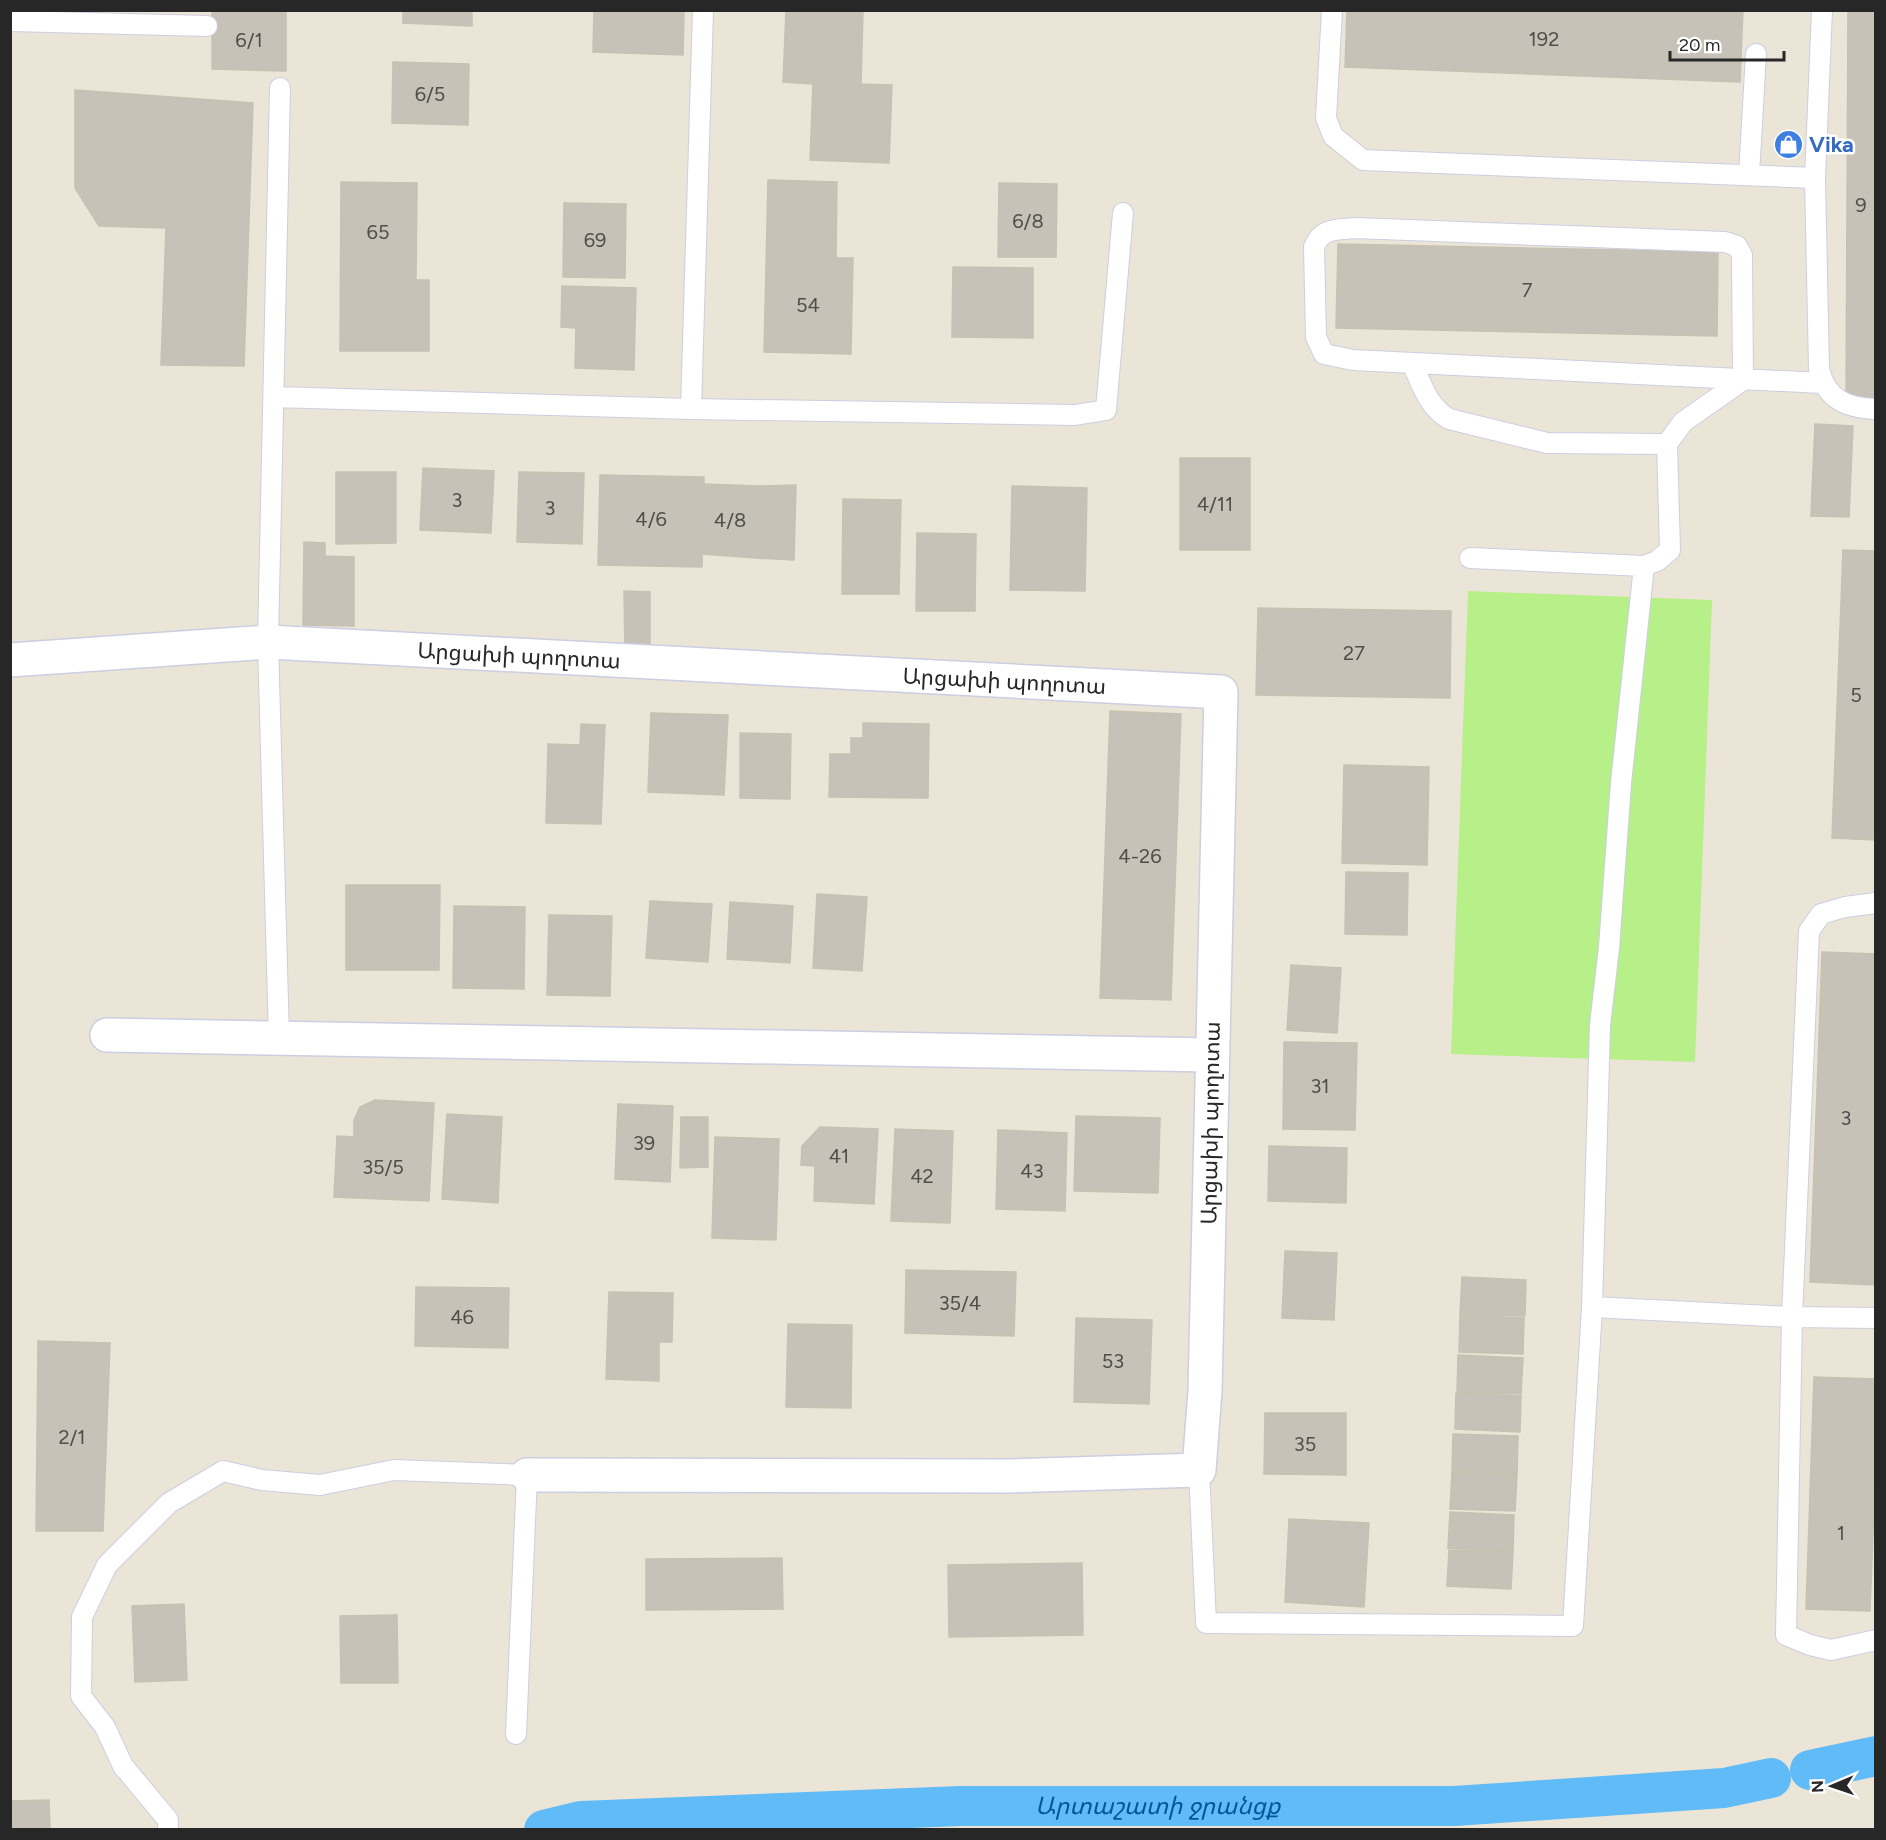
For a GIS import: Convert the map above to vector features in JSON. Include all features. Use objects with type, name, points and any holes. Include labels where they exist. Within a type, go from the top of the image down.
[{"type":"street","name":"Արցախի պողոտա","points":[[10,660],[268,642],[1221,692],[1205,1391],[1199,1470]]},
{"type":"street","points":[[107,1035],[1211,1055]]},
{"type":"street","points":[[527,1475],[1009,1476],[1199,1470]]},
{"type":"lane","points":[[691,409],[704,10]]},
{"type":"lane","points":[[1332,10],[1326,118],[1333,136],[1363,160],[1815,178]]},
{"type":"lane","points":[[1822,10],[1815,178],[1820,369],[1822,383],[1830,394],[1858,409],[1875,410]]},
{"type":"lane","points":[[10,21],[207,26]]},
{"type":"lane","points":[[1749,175],[1756,54]]},
{"type":"lane","points":[[279,1038],[268,642],[280,88]]},
{"type":"lane","points":[[274,398],[691,409],[1075,415],[1106,410],[1123,213]]},
{"type":"lane","points":[[1743,380],[1742,255],[1737,246],[1725,242],[1356,228],[1323,232],[1317,238],[1314,247],[1316,337],[1324,354],[1353,360],[1743,380],[1822,383]]},
{"type":"lane","points":[[1412,363],[1431,404],[1438,413],[1449,420],[1547,443],[1666,444]]},
{"type":"lane","points":[[1470,558],[1644,566],[1657,561],[1670,550],[1666,444],[1683,422],[1743,380]]},
{"type":"lane","points":[[1199,1470],[1206,1623],[1573,1626],[1592,1307],[1600,1025],[1609,948],[1621,783],[1644,566]]},
{"type":"lane","points":[[1875,903],[1845,907],[1821,914],[1809,931],[1792,1317],[1786,1635],[1810,1645],[1831,1650],[1875,1640]]},
{"type":"lane","points":[[1592,1307],[1792,1317],[1875,1318]]},
{"type":"lane","points":[[168,1830],[168,1820],[123,1766],[105,1727],[81,1696],[82,1617],[107,1565],[169,1503],[223,1471],[262,1480],[320,1485],[394,1470],[527,1475],[516,1734]]},
{"type":"green space","points":[[1468,591],[1712,600],[1695,1062],[1451,1054]]},
{"type":"building","points":[[212,10],[286,10],[286,71],[212,69]]},
{"type":"building","points":[[403,10],[472,10],[472,26],[403,23]]},
{"type":"building","points":[[594,10],[684,10],[683,55],[593,52]]},
{"type":"building","points":[[786,10],[863,10],[861,84],[892,85],[889,163],[810,160],[813,84],[783,82]]},
{"type":"building","points":[[1347,10],[1743,10],[1740,82],[1345,67]]},
{"type":"building","points":[[1848,10],[1876,10],[1876,400],[1846,400]]},
{"type":"building","points":[[393,62],[469,64],[468,125],[392,123]]},
{"type":"building","points":[[75,90],[253,103],[244,366],[161,365],[166,228],[99,226],[75,188]]},
{"type":"building","points":[[768,180],[837,182],[836,258],[853,258],[851,354],[764,352]]},
{"type":"building","points":[[341,182],[417,183],[416,280],[429,280],[429,351],[340,351]]},
{"type":"building","points":[[999,183],[1057,184],[1056,257],[998,257]]},
{"type":"building","points":[[564,203],[626,204],[625,278],[563,277]]},
{"type":"building","points":[[1338,244],[1718,252],[1717,336],[1336,328]]},
{"type":"building","points":[[953,267],[1033,268],[1033,338],[952,337]]},
{"type":"building","points":[[562,286],[636,288],[634,370],[575,368],[576,328],[561,327]]},
{"type":"building","points":[[1815,424],[1853,426],[1849,517],[1811,516]]},
{"type":"building","points":[[1180,458],[1250,458],[1250,550],[1180,550]]},
{"type":"building","points":[[423,468],[494,471],[491,533],[420,530]]},
{"type":"building","points":[[336,472],[396,472],[396,543],[336,544]]},
{"type":"building","points":[[519,472],[584,473],[582,544],[517,542]]},
{"type":"building","points":[[600,475],[704,477],[702,567],[598,565]]},
{"type":"building","points":[[703,484],[759,486],[756,558],[702,554]]},
{"type":"building","points":[[796,485],[794,560],[756,558],[759,486]]},
{"type":"building","points":[[1012,486],[1087,488],[1085,591],[1010,590]]},
{"type":"building","points":[[843,499],[901,500],[899,594],[842,594]]},
{"type":"building","points":[[917,533],[976,534],[975,611],[916,611]]},
{"type":"building","points":[[304,542],[325,543],[325,556],[354,557],[354,626],[303,625]]},
{"type":"building","points":[[1843,550],[1876,551],[1876,840],[1832,838]]},
{"type":"building","points":[[624,591],[650,592],[650,656],[625,650]]},
{"type":"building","points":[[1258,608],[1451,611],[1450,698],[1256,695]]},
{"type":"building","points":[[1110,711],[1181,714],[1171,1000],[1100,998]]},
{"type":"building","points":[[651,713],[728,715],[724,795],[648,792]]},
{"type":"building","points":[[863,723],[929,724],[928,798],[829,797],[830,754],[851,754],[851,738],[863,738]]},
{"type":"building","points":[[581,724],[605,725],[601,824],[546,823],[548,744],[580,745]]},
{"type":"building","points":[[740,733],[791,734],[790,799],[740,798]]},
{"type":"building","points":[[1344,765],[1429,767],[1427,865],[1342,863]]},
{"type":"building","points":[[1346,872],[1408,873],[1407,935],[1345,934]]},
{"type":"building","points":[[346,885],[440,885],[439,970],[346,970]]},
{"type":"building","points":[[817,894],[867,897],[862,971],[813,968]]},
{"type":"building","points":[[650,901],[712,904],[708,962],[646,958]]},
{"type":"building","points":[[730,902],[793,906],[790,963],[727,959]]},
{"type":"building","points":[[454,906],[525,907],[524,989],[453,988]]},
{"type":"building","points":[[549,915],[612,916],[610,996],[547,995]]},
{"type":"building","points":[[1822,952],[1876,954],[1876,1285],[1810,1282]]},
{"type":"building","points":[[1291,965],[1341,968],[1337,1033],[1287,1030]]},
{"type":"building","points":[[1284,1042],[1357,1043],[1355,1130],[1283,1129]]},
{"type":"building","points":[[375,1100],[434,1103],[429,1201],[334,1197],[337,1136],[354,1137],[354,1120],[360,1107]]},
{"type":"building","points":[[618,1104],[673,1106],[670,1182],[615,1179]]},
{"type":"building","points":[[447,1114],[502,1117],[498,1203],[442,1199]]},
{"type":"building","points":[[1076,1116],[1160,1118],[1158,1193],[1074,1191]]},
{"type":"building","points":[[681,1117],[708,1117],[708,1167],[680,1168]]},
{"type":"building","points":[[820,1127],[878,1129],[874,1204],[814,1201],[815,1166],[801,1165],[802,1146]]},
{"type":"building","points":[[895,1129],[953,1131],[950,1223],[891,1221]]},
{"type":"building","points":[[998,1130],[1067,1133],[1065,1211],[996,1209]]},
{"type":"building","points":[[715,1137],[779,1139],[776,1240],[712,1238]]},
{"type":"building","points":[[1269,1146],[1347,1148],[1346,1203],[1268,1201]]},
{"type":"building","points":[[1285,1251],[1337,1253],[1334,1320],[1282,1318]]},
{"type":"building","points":[[906,1270],[1016,1272],[1014,1336],[905,1333]]},
{"type":"building","points":[[1462,1277],[1526,1280],[1525,1316],[1460,1314]]},
{"type":"building","points":[[416,1287],[509,1288],[508,1348],[415,1346]]},
{"type":"building","points":[[609,1292],[673,1293],[672,1342],[659,1342],[659,1381],[606,1379]]},
{"type":"building","points":[[1460,1315],[1524,1318],[1523,1354],[1459,1352]]},
{"type":"building","points":[[1076,1318],[1152,1320],[1149,1404],[1074,1402]]},
{"type":"building","points":[[788,1324],[852,1325],[851,1408],[786,1407]]},
{"type":"building","points":[[38,1341],[110,1343],[103,1531],[36,1531]]},
{"type":"building","points":[[1458,1355],[1523,1358],[1521,1394],[1457,1392]]},
{"type":"building","points":[[1814,1377],[1876,1379],[1876,1457],[1870,1611],[1806,1609]]},
{"type":"building","points":[[1456,1393],[1521,1396],[1520,1432],[1455,1429]]},
{"type":"building","points":[[1265,1413],[1346,1413],[1346,1475],[1264,1474]]},
{"type":"building","points":[[1453,1434],[1518,1436],[1517,1473],[1452,1471]]},
{"type":"building","points":[[1452,1472],[1517,1474],[1515,1511],[1450,1509]]},
{"type":"building","points":[[1450,1512],[1514,1515],[1513,1551],[1448,1548]]},
{"type":"building","points":[[1289,1519],[1369,1523],[1364,1607],[1285,1602]]},
{"type":"building","points":[[1449,1550],[1513,1552],[1511,1589],[1447,1586]]},
{"type":"building","points":[[782,1558],[783,1609],[646,1610],[646,1559]]},
{"type":"building","points":[[1082,1563],[1083,1635],[949,1637],[948,1565]]},
{"type":"building","points":[[184,1604],[187,1680],[135,1682],[132,1606]]},
{"type":"building","points":[[397,1615],[398,1683],[341,1683],[340,1616]]},
{"type":"building","points":[[49,1800],[50,1830],[10,1830],[10,1801]]},
{"type":"waterway","name":"Արտաշատի ջրանցք","points":[[1810,1770],[1876,1756]]},
{"type":"waterway","name":"Արտաշատի ջրանցք","points":[[544,1830],[581,1821],[961,1806],[1454,1806],[1724,1788],[1771,1778]]},
{"type":"place","name":"Vika","points":[[1788,144]]}]
